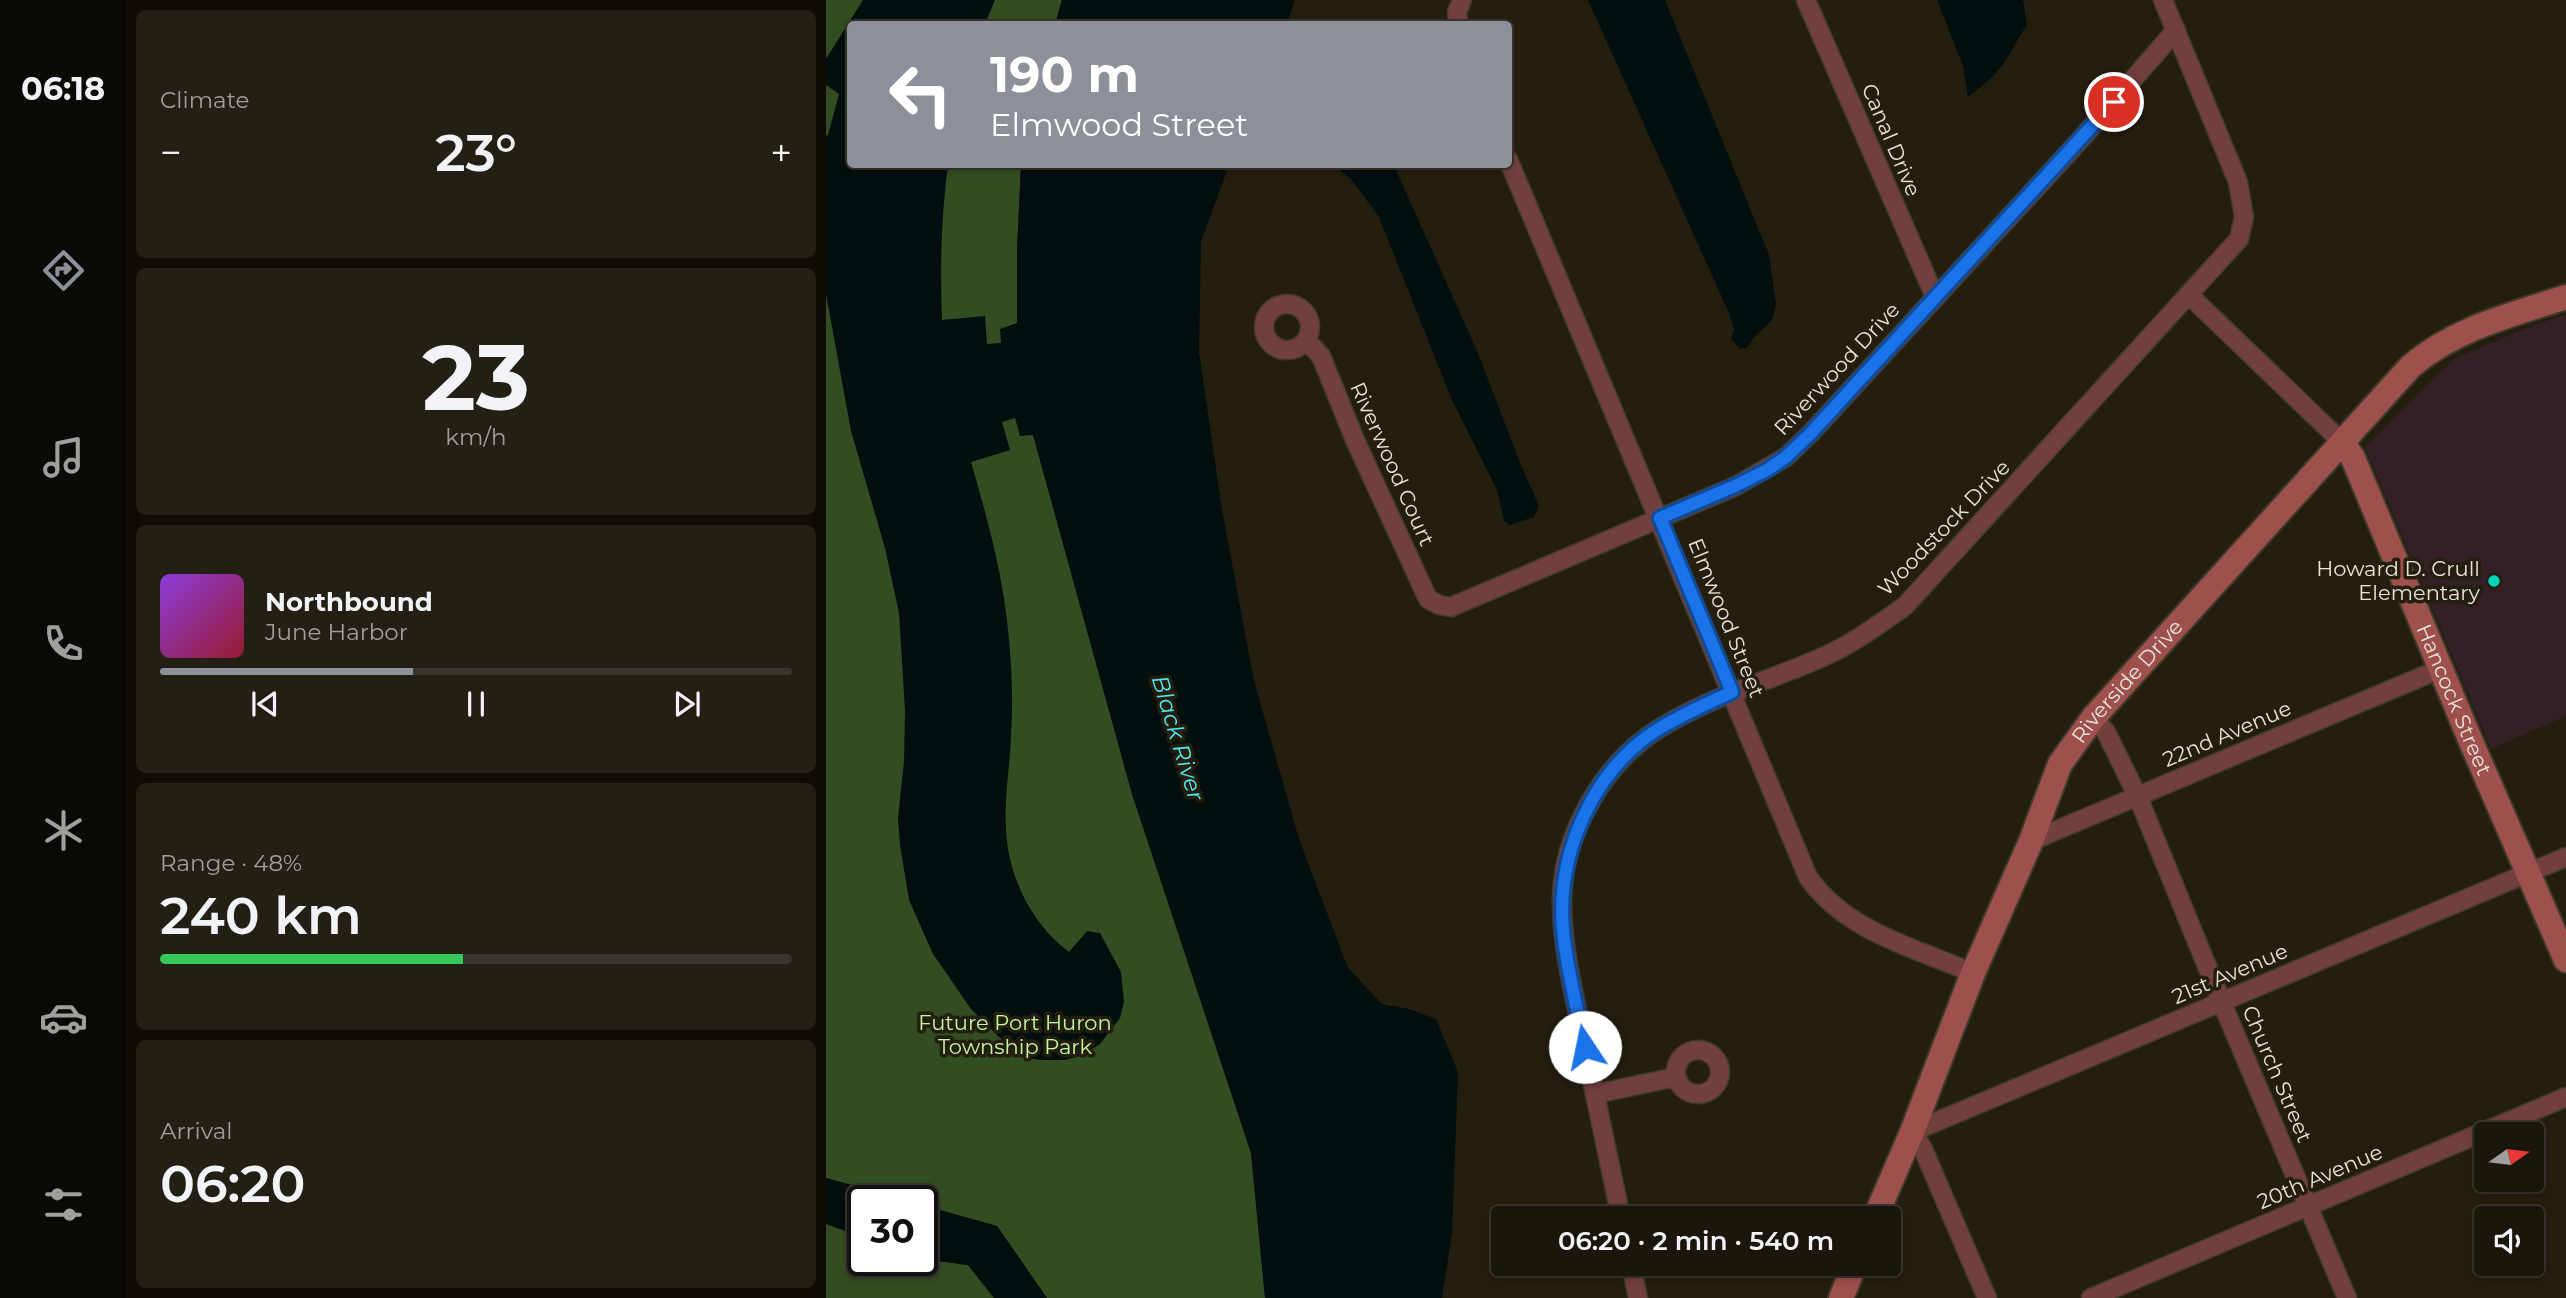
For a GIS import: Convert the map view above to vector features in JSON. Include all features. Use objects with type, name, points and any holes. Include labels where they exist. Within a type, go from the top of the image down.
[{"type":"street","points":[[1458,21],[1457,12],[1462,0]]},
{"type":"street","name":"Canal Drive","points":[[1806,0],[1935,297]]},
{"type":"street","name":"Woodstock Drive","points":[[1618,1206],[1563,930],[1562,895],[1571,849],[1595,796],[1623,758],[1659,728],[1732,692],[1826,655],[1857,639],[1905,606],[2239,239],[2244,217],[2238,182],[2164,0]]},
{"type":"street","name":"Riverwood Drive","points":[[1439,605],[1451,607],[1660,518],[1735,486],[1786,457],[2082,138],[2176,30]]},
{"type":"street","name":"Elmwood Street","points":[[1512,168],[1808,877],[1821,897],[1852,921],[1973,973]]},
{"type":"street","name":"Hancock Street","points":[[2189,295],[2343,443],[2353,458],[2566,960]]},
{"type":"street","name":"Riverside Drive","points":[[1880,1206],[1912,1132],[1973,973],[2031,841],[2060,764],[2093,718],[2410,366],[2430,349],[2480,324],[2566,297]]},
{"type":"street","name":"Riverwood Court","points":[[1306,340],[1321,356],[1428,599],[1439,605]]},
{"type":"street","name":"22nd Avenue","points":[[2031,841],[2441,669]]},
{"type":"street","name":"Church Street","points":[[2093,718],[2106,732],[2137,797],[2347,1298]]},
{"type":"street","name":"21st Avenue","points":[[1912,1132],[2566,857]]},
{"type":"street","points":[[1595,1094],[1676,1077]]},
{"type":"street","name":"20th Avenue","points":[[2091,1298],[2566,1097]]},
{"type":"street","points":[[1912,1132],[1923,1149],[1987,1298]]},
{"type":"street","points":[[1633,1276],[1638,1298]]},
{"type":"street","points":[[1841,1298],[1851,1276]]},
{"type":"shaded area","name":"Howard D. Crull Elementary","points":[[2566,314],[2566,716],[2491,749],[2365,447],[2452,360]]},
{"type":"green space","name":"Future Port Huron Township Park","points":[[826,0],[1062,0],[1056,21],[847,21],[847,168],[1021,168],[1017,320],[1033,434],[1132,794],[1251,1153],[1265,1298],[1047,1298],[997,1226],[938,1209],[938,1185],[851,1185],[826,1178]]},
{"type":"green space","points":[[826,1224],[847,1231],[847,1276],[938,1276],[938,1261],[968,1265],[994,1298],[826,1298]]},
{"type":"water","points":[[863,0],[995,0],[986,21],[850,21]]},
{"type":"water","points":[[1062,0],[1295,0],[1288,21],[1056,21]]},
{"type":"water","points":[[1588,0],[1665,0],[1769,255],[1776,304],[1772,320],[1754,337],[1747,348],[1740,349],[1731,339],[1734,329],[1729,313]]},
{"type":"water","points":[[1937,0],[2023,0],[2027,25],[1997,71],[1968,97],[1963,66]]},
{"type":"water","name":"Black River","points":[[847,26],[847,168],[948,168],[942,242],[942,320],[985,316],[987,344],[1001,343],[1000,329],[1017,323],[1021,168],[1228,168],[1201,242],[1199,352],[1222,510],[1254,681],[1299,839],[1348,968],[1382,1004],[1409,1009],[1436,1019],[1458,1072],[1452,1233],[1442,1298],[1265,1298],[1251,1153],[1132,794],[1033,435],[1020,436],[1015,418],[1002,422],[1010,450],[971,462],[989,528],[1007,617],[1012,712],[1006,804],[1007,845],[1016,880],[1024,897],[1055,941],[1069,952],[1087,931],[1100,933],[1121,972],[1124,1002],[1120,1018],[1100,1044],[1083,1055],[1065,1060],[1024,1057],[971,1009],[933,954],[909,900],[900,845],[898,818],[904,761],[905,711],[899,613],[885,548],[851,431],[826,294],[826,136],[839,94],[826,85],[826,59]]},
{"type":"water","points":[[1337,168],[1395,168],[1478,353],[1539,506],[1534,517],[1510,525],[1504,521],[1497,490],[1451,398],[1379,217],[1351,179]]},
{"type":"water","points":[[826,1178],[851,1185],[847,1185],[847,1231],[826,1224]]},
{"type":"water","points":[[938,1209],[997,1226],[1047,1298],[994,1298],[968,1265],[938,1261]]},
{"type":"place","name":"Howard D. Crull Elementary","points":[[2494,581]]},
{"type":"route","points":[[1585,1047],[1563,930],[1562,895],[1571,849],[1584,816],[1608,776],[1640,742],[1690,711],[1732,692],[1660,518],[1735,486],[1786,457],[2114,102]]}]
